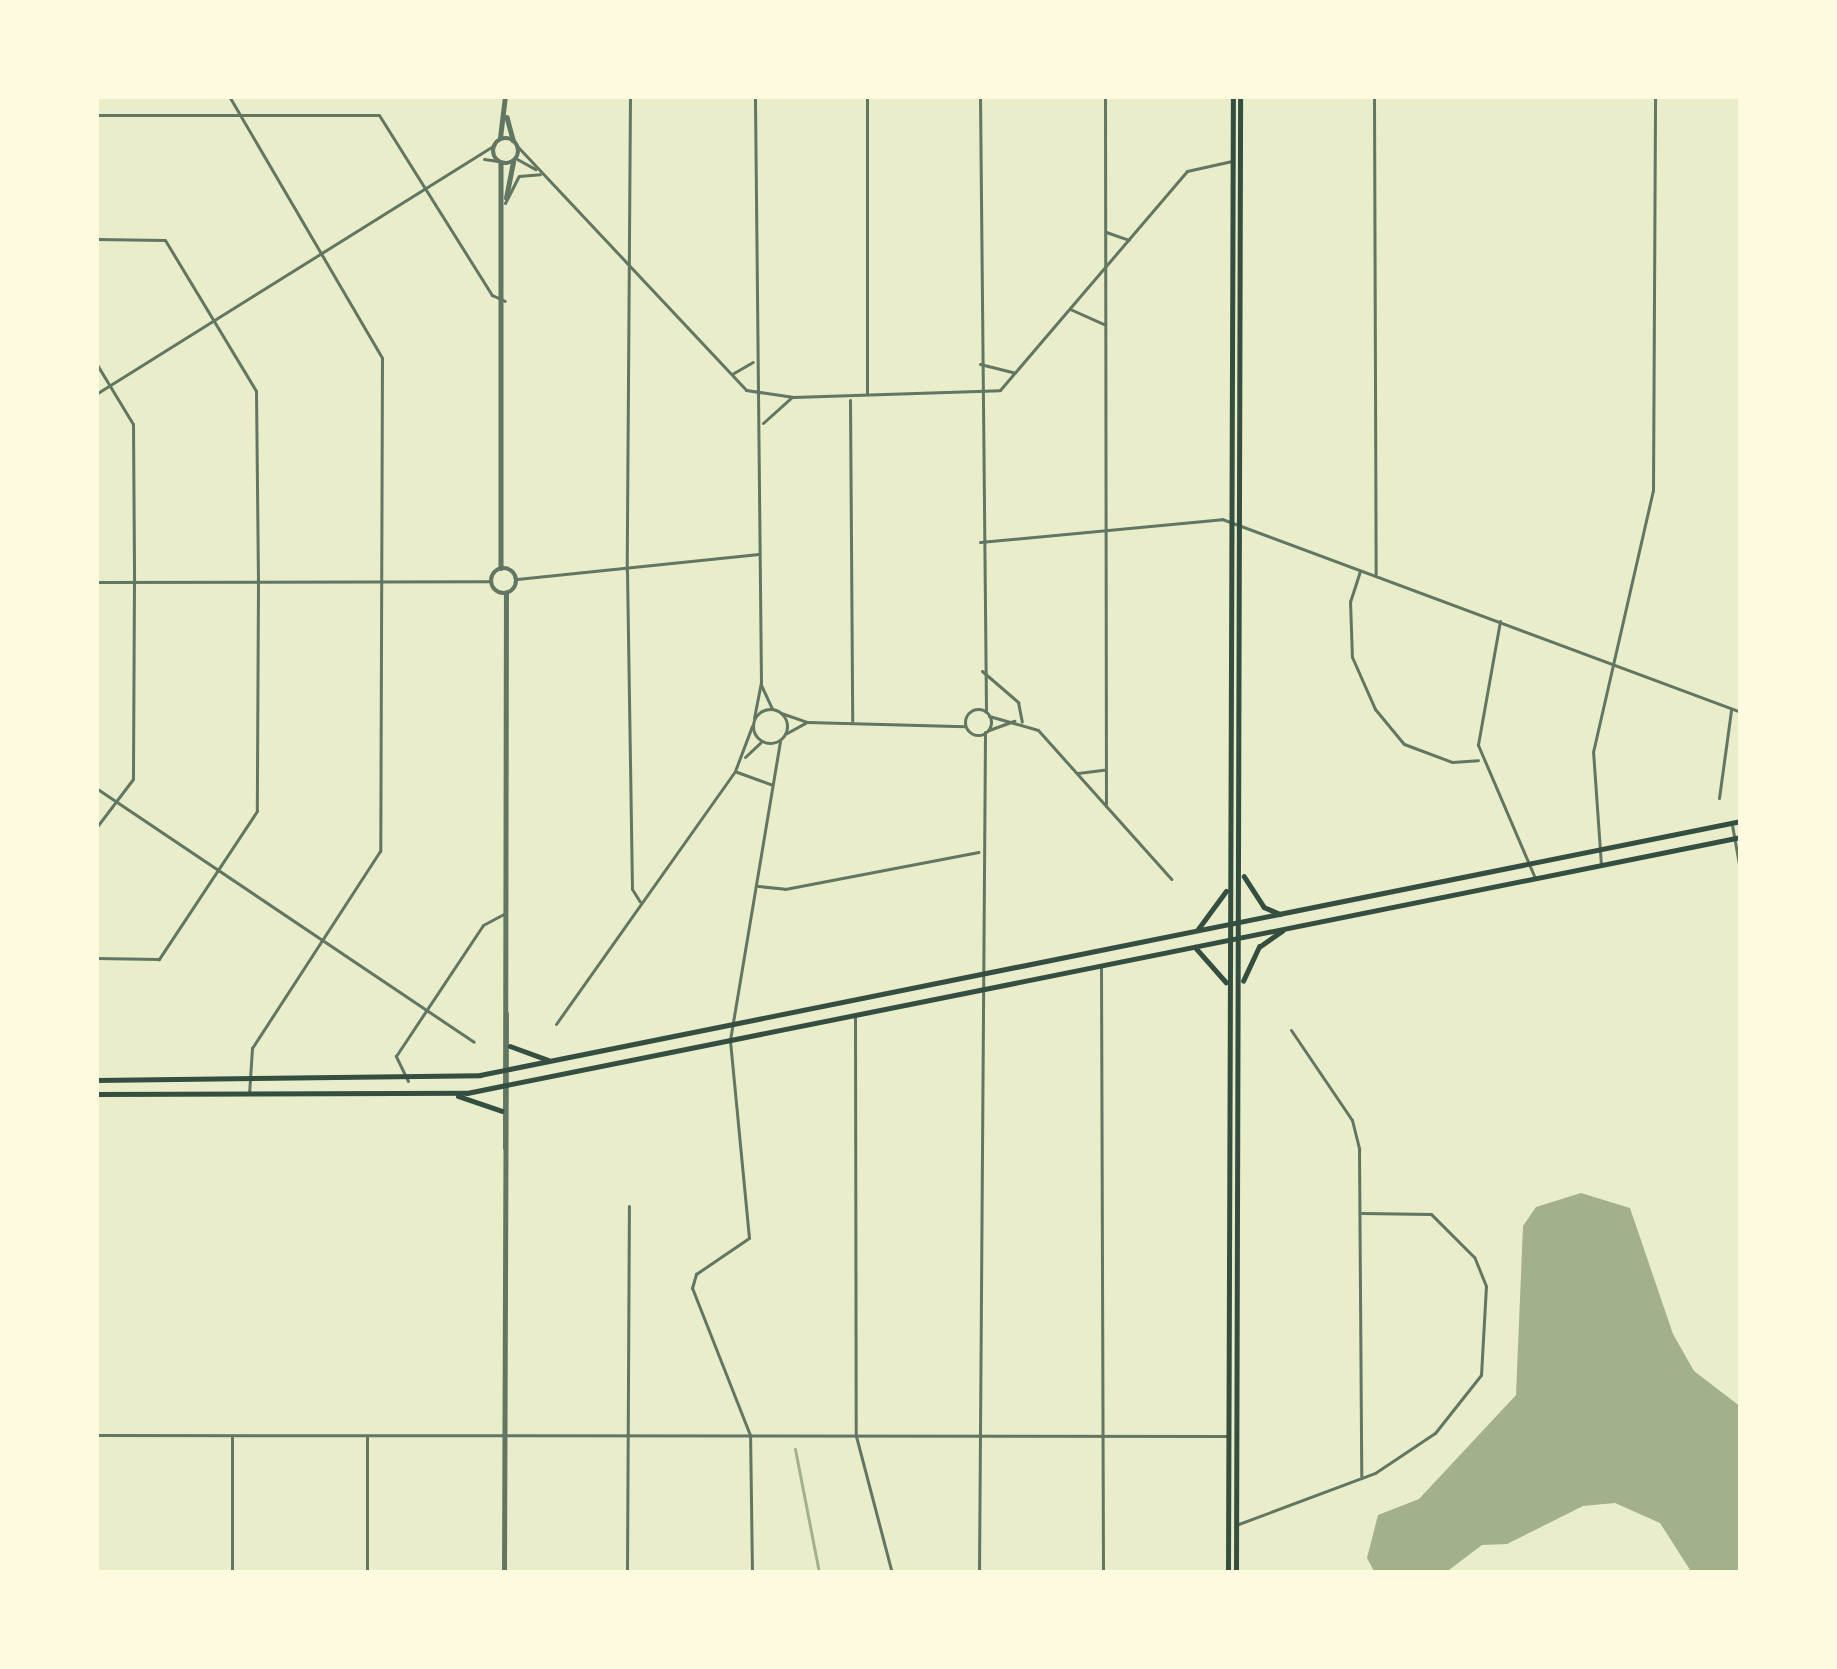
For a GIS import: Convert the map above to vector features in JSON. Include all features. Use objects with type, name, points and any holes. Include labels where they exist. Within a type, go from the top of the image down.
[{"type":"main road","points":[[1232,1573],[1228,888],[1237,96]]},
{"type":"main road","points":[[1232,1525],[1242,936],[1236,160]]},
{"type":"main road","points":[[96,1081],[408,1081],[501,1071],[1741,821]]},
{"type":"main road","points":[[453,1094],[1737,837]]},
{"type":"main road","points":[[1241,871],[1264,907],[1282,915]]},
{"type":"main road","points":[[1193,933],[1228,888]]},
{"type":"main road","points":[[1241,989],[1254,953],[1288,928]]},
{"type":"main road","points":[[1192,946],[1210,955],[1228,987]]},
{"type":"main road","points":[[510,1046],[552,1061]]},
{"type":"main road","points":[[96,1094],[453,1094],[489,1100],[502,1112]]},
{"type":"street","points":[[229,96],[235,114],[382,358],[380,851],[252,1048],[249,1094]]},
{"type":"street","points":[[491,581],[501,568],[506,301],[505,203],[497,142],[505,96]]},
{"type":"street","points":[[629,96],[627,571],[632,890],[640,902]]},
{"type":"street","points":[[556,1024],[735,771],[754,718],[761,683],[755,96]]},
{"type":"street","points":[[867,96],[868,397]]},
{"type":"street","points":[[979,1573],[981,748],[988,714],[981,692],[980,96]]},
{"type":"street","points":[[1105,96],[1106,806]]},
{"type":"street","points":[[1374,96],[1376,575]]},
{"type":"street","points":[[1601,865],[1593,752],[1653,491],[1655,96]]},
{"type":"street","points":[[505,111],[518,147],[730,375],[757,394],[793,397],[979,395],[1000,390],[1193,166],[1236,160]]},
{"type":"street","points":[[96,115],[379,116],[492,296],[506,301]]},
{"type":"street","points":[[96,394],[482,158],[497,142],[513,140]]},
{"type":"street","points":[[505,203],[518,147]]},
{"type":"street","points":[[482,158],[515,161],[542,174]]},
{"type":"street","points":[[505,203],[520,176],[542,174]]},
{"type":"street","points":[[1104,230],[1129,239]]},
{"type":"street","points":[[96,239],[165,240],[256,392],[257,583],[256,811],[159,959],[96,958]]},
{"type":"street","points":[[1069,309],[1105,324]]},
{"type":"street","points":[[730,375],[756,359]]},
{"type":"street","points":[[979,362],[989,372],[1015,373]]},
{"type":"street","points":[[96,363],[133,424],[134,582],[133,779],[121,804],[96,828]]},
{"type":"street","points":[[761,426],[793,397]]},
{"type":"street","points":[[850,398],[852,721]]},
{"type":"street","points":[[980,542],[1232,524],[1741,712]]},
{"type":"street","points":[[501,568],[517,579],[759,554]]},
{"type":"street","points":[[1360,570],[1350,601],[1352,657],[1375,709],[1404,744],[1452,762],[1480,759]]},
{"type":"street","points":[[504,1573],[506,1083],[501,1071],[506,1014],[506,593],[517,579]]},
{"type":"street","points":[[96,582],[491,581],[506,593]]},
{"type":"street","points":[[1500,620],[1478,714],[1480,759],[1535,878]]},
{"type":"street","points":[[981,671],[1018,702],[1019,722]]},
{"type":"street","points":[[761,683],[772,709],[807,722],[952,721],[965,726],[981,748]]},
{"type":"street","points":[[965,726],[981,692]]},
{"type":"street","points":[[754,718],[772,709]]},
{"type":"street","points":[[1719,798],[1732,709]]},
{"type":"street","points":[[952,721],[969,712],[1019,722],[1076,773],[1171,879]]},
{"type":"street","points":[[781,713],[785,734]]},
{"type":"street","points":[[752,1573],[750,1436],[692,1281],[749,1238],[730,1040],[774,786],[774,759],[785,734],[807,722]]},
{"type":"street","points":[[972,733],[1019,722]]},
{"type":"street","points":[[752,726],[774,759]]},
{"type":"street","points":[[743,758],[764,743],[780,741]]},
{"type":"street","points":[[1076,773],[1105,770]]},
{"type":"street","points":[[735,771],[774,786]]},
{"type":"street","points":[[96,788],[474,1042]]},
{"type":"street","points":[[1731,823],[1741,874]]},
{"type":"street","points":[[757,886],[785,889],[980,852]]},
{"type":"street","points":[[408,1081],[396,1056],[483,925],[506,914]]},
{"type":"street","points":[[1101,965],[1103,1573]]},
{"type":"street","points":[[505,1148],[502,1112],[510,1069],[506,1014]]},
{"type":"street","points":[[855,1014],[856,1436],[892,1573]]},
{"type":"street","points":[[1291,1030],[1352,1120],[1362,1213],[1361,1479]]},
{"type":"street","points":[[627,1573],[628,1206]]},
{"type":"street","points":[[1232,1525],[1361,1479],[1435,1433],[1469,1397],[1480,1375],[1486,1286],[1474,1257],[1431,1214],[1362,1213]]},
{"type":"street","points":[[96,1435],[1237,1436]]},
{"type":"street","points":[[367,1435],[367,1573]]},
{"type":"street","points":[[232,1436],[232,1573]]},
{"type":"shaded area","points":[[1581,1193],[1630,1208],[1673,1334],[1694,1371],[1741,1407],[1741,1573],[1692,1573],[1660,1523],[1615,1503],[1583,1506],[1507,1544],[1482,1545],[1445,1573],[1375,1573],[1367,1558],[1378,1515],[1419,1499],[1516,1395],[1523,1226],[1536,1207]]},
{"type":"waterway","points":[[795,1449],[819,1573]]}]
